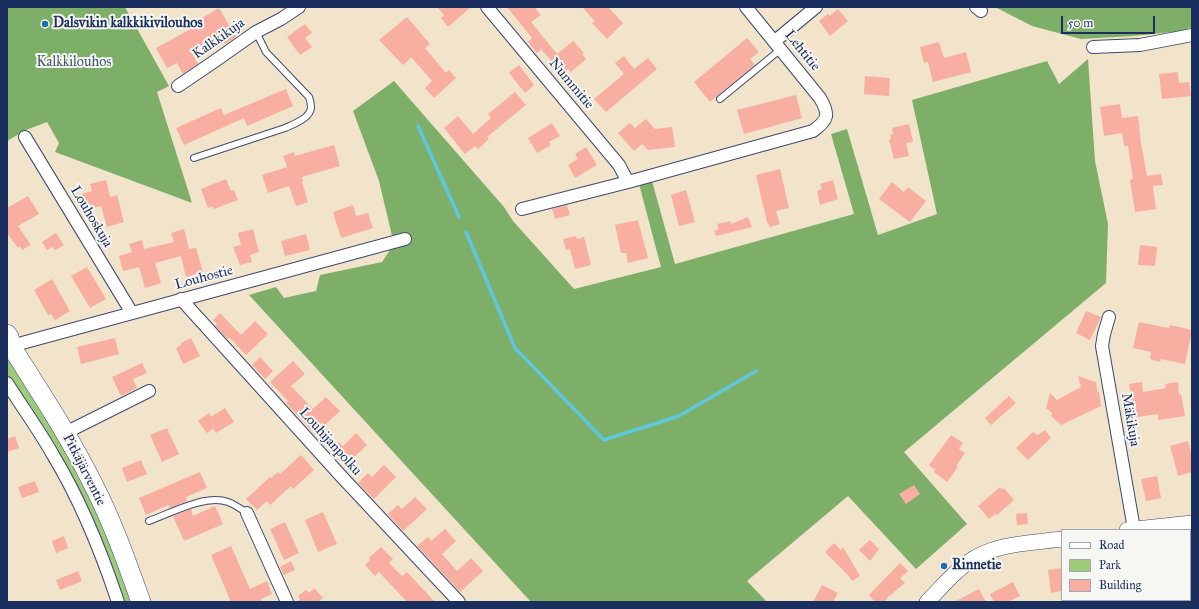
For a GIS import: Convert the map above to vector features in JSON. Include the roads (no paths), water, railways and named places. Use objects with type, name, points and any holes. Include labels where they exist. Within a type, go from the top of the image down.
[{"type":"main road","name":"Pitkäjärventie","points":[[8,342],[66,434],[94,486],[124,554],[141,602]]},
{"type":"street","name":"Kalkkikuja","points":[[178,86],[256,32],[281,19],[299,7]]},
{"type":"street","name":"Nummitie","points":[[487,7],[619,165],[628,182]]},
{"type":"street","name":"Lehtitie","points":[[628,182],[813,131],[821,125],[826,118],[826,108],[820,98],[746,7]]},
{"type":"street","points":[[778,45],[816,7]]},
{"type":"street","points":[[1093,47],[1140,46],[1192,36]]},
{"type":"street","name":"Louhoskuja","points":[[25,137],[132,314]]},
{"type":"street","points":[[522,209],[628,182]]},
{"type":"street","name":"Louhostie","points":[[8,342],[132,314],[181,299],[405,239]]},
{"type":"street","name":"Louhijanpolku","points":[[181,299],[341,476],[459,602]]},
{"type":"street","name":"Mäkikuja","points":[[1109,317],[1102,346],[1131,529]]},
{"type":"street","name":"Pitkäjärventie","points":[[7,383],[53,455],[75,495],[104,560],[118,602]]},
{"type":"street","points":[[66,434],[149,391]]},
{"type":"street","points":[[247,513],[287,602]]},
{"type":"street","points":[[1141,529],[1192,524]]},
{"type":"street","points":[[927,602],[950,577],[968,562],[986,553],[1011,546],[1061,539]]},
{"type":"lane","points":[[194,158],[286,128],[308,115],[312,107],[309,97],[266,52],[256,32]]},
{"type":"lane","points":[[720,100],[778,45]]},
{"type":"lane","points":[[149,521],[192,504],[213,499],[228,502],[247,513]]},
{"type":"waterway","points":[[418,126],[459,217]]},
{"type":"waterway","points":[[466,232],[515,348],[604,440],[679,416],[756,371]]},
{"type":"place","name":"Dalsvikin kalkkikivilouhos","points":[[45,24]]},
{"type":"place","name":"Rinnetie","points":[[944,566]]},
{"type":"park label","name":"Kalkkilouhos","points":[[74,63]]}]
